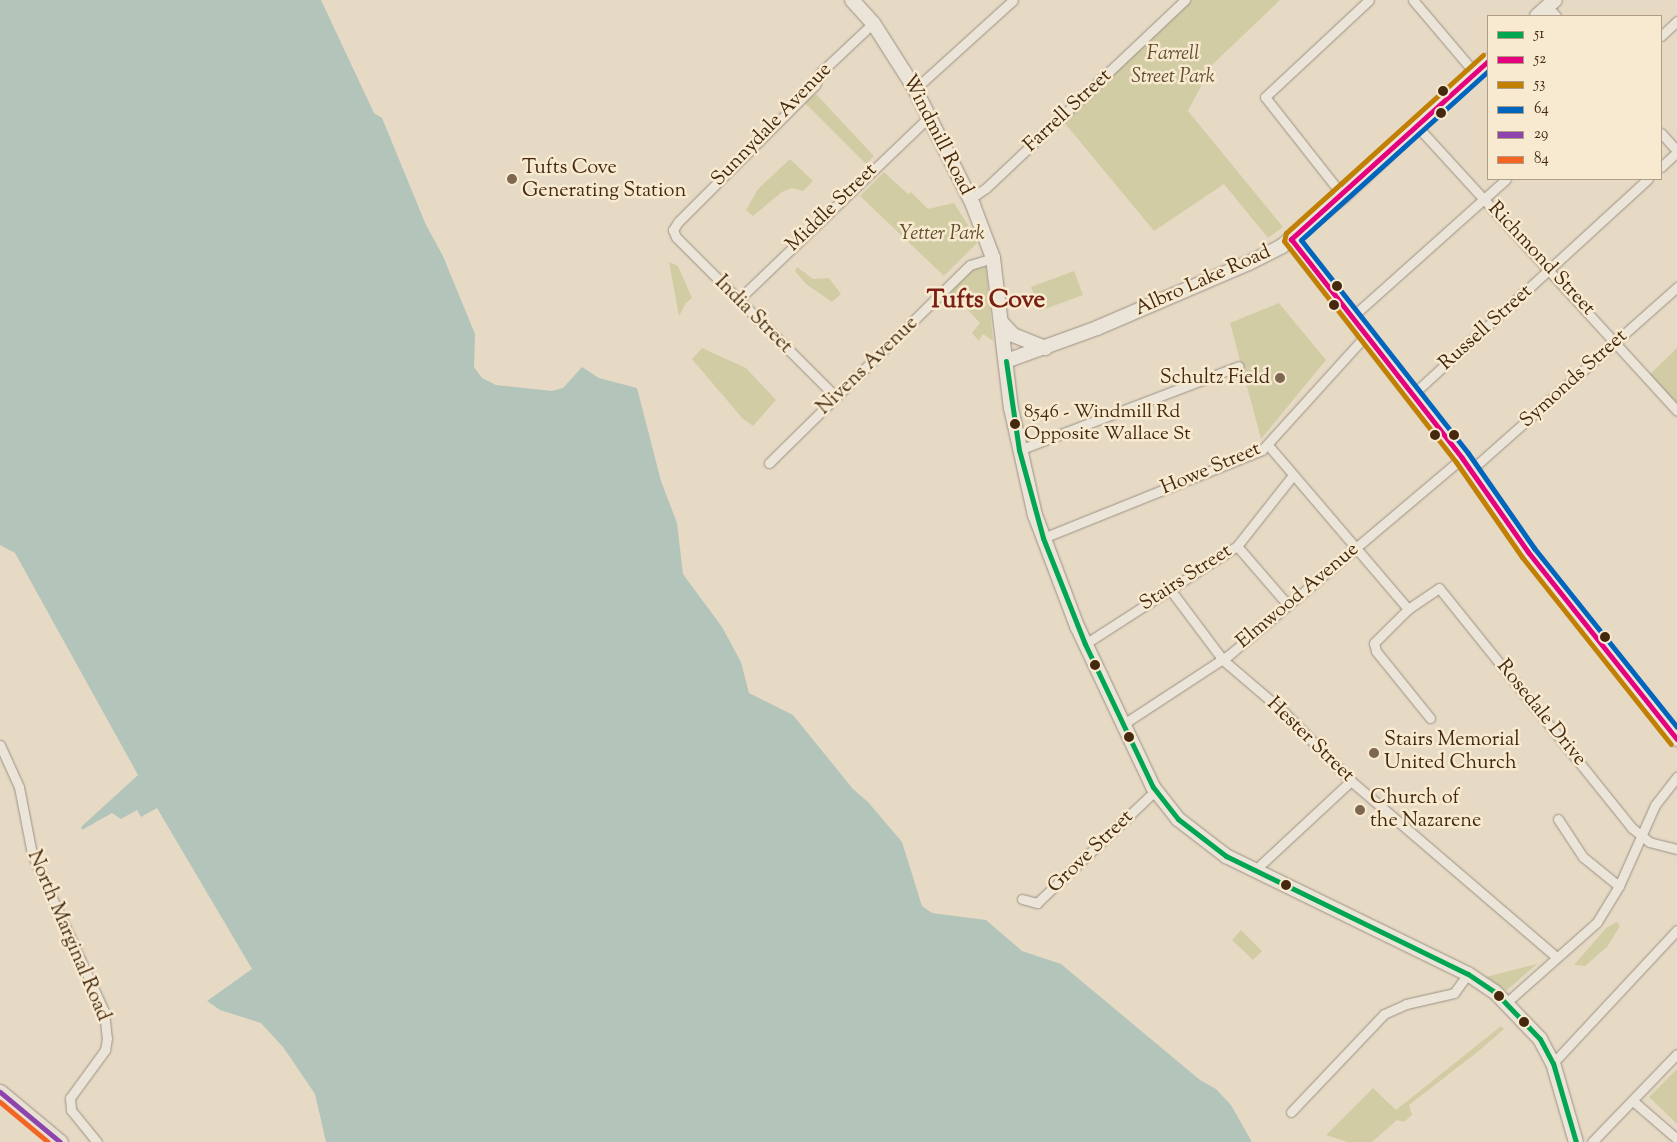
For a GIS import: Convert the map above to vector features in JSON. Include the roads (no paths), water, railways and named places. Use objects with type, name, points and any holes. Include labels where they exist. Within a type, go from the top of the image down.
[{"type":"main road","name":"Windmill Road","points":[[852,0],[873,23],[915,89],[970,199],[993,258],[1019,450],[1043,538],[1085,644],[1156,790],[1178,819],[1200,838],[1254,871],[1468,974],[1507,1002],[1540,1039],[1552,1063],[1576,1142]]},
{"type":"main road","name":"Albro Lake Road","points":[[1006,361],[1045,348],[1249,263],[1291,239],[1343,196],[1416,125],[1487,62]]},
{"type":"main road","points":[[1291,239],[1462,458],[1528,552],[1677,740]]},
{"type":"main road","points":[[1002,322],[1018,337],[1045,348]]},
{"type":"main road","points":[[0,1092],[60,1142]]},
{"type":"street","points":[[915,89],[1013,0]]},
{"type":"street","name":"Farrell Street","points":[[970,199],[986,188],[1186,0]]},
{"type":"street","points":[[1343,196],[1265,97],[1369,0]]},
{"type":"street","points":[[1413,0],[1475,73]]},
{"type":"street","points":[[1662,35],[1677,21]]},
{"type":"street","name":"Sunnydale Avenue","points":[[673,230],[678,222],[815,85],[820,73],[873,23]]},
{"type":"street","name":"Middle Street","points":[[738,300],[928,118]]},
{"type":"street","name":"Richmond Street","points":[[1416,125],[1616,341],[1677,411]]},
{"type":"street","points":[[1662,134],[1677,151],[1662,166]]},
{"type":"street","points":[[1353,316],[1505,180]]},
{"type":"street","name":"Russell Street","points":[[1412,395],[1551,270],[1647,180]]},
{"type":"street","name":"India Street","points":[[673,230],[738,300],[836,397]]},
{"type":"street","name":"Nivens Avenue","points":[[769,463],[970,266],[993,258]]},
{"type":"street","name":"Symonds Street","points":[[1471,470],[1677,287]]},
{"type":"street","name":"Howe Street","points":[[1043,538],[1262,450],[1367,334]]},
{"type":"street","points":[[1019,450],[1239,366]]},
{"type":"street","points":[[1268,445],[1408,609],[1378,636],[1374,643],[1376,651],[1430,718]]},
{"type":"street","name":"Elmwood Avenue","points":[[1125,723],[1223,660],[1462,458]]},
{"type":"street","name":"Stairs Street","points":[[1085,644],[1169,588],[1237,546],[1293,474]]},
{"type":"street","points":[[1237,546],[1288,605]]},
{"type":"street","name":"Hester Street","points":[[1169,588],[1223,660],[1285,713],[1351,781],[1556,957]]},
{"type":"street","name":"Rosedale Drive","points":[[1408,609],[1439,588],[1642,838]]},
{"type":"street","name":"North Marginal Road","points":[[0,745],[19,787],[32,854],[104,1011],[108,1038],[105,1050],[70,1098],[71,1110],[97,1142]]},
{"type":"street","points":[[1507,1002],[1597,922],[1619,886],[1642,838],[1655,805],[1677,777]]},
{"type":"street","points":[[1254,871],[1351,781]]},
{"type":"street","name":"Grove Street","points":[[1022,899],[1037,903],[1156,790]]},
{"type":"street","points":[[1558,819],[1583,857],[1619,886]]},
{"type":"street","points":[[1642,838],[1677,848]]},
{"type":"street","points":[[1552,1063],[1677,930]]},
{"type":"street","points":[[1291,1112],[1384,1014],[1406,1004],[1454,992],[1468,974]]},
{"type":"street","points":[[1592,1142],[1677,1054]]},
{"type":"street","points":[[1633,1101],[1677,1138]]},
{"type":"place","name":"Tufts Cove Generating Station","points":[[512,179]]},
{"type":"place","name":"Schultz Field","points":[[1280,378]]},
{"type":"place","name":"8546 - Windmill Rd Opposite Wallace St","points":[[1015,424]]},
{"type":"place","name":"Stairs Memorial United Church","points":[[1374,753]]},
{"type":"place","name":"Church of the Nazarene","points":[[1360,810]]},
{"type":"district","name":"Tufts Cove","points":[[986,301]]},
{"type":"park label","name":"Farrell Street Park","points":[[1173,66]]},
{"type":"park label","name":"Yetter Park","points":[[942,234]]}]
